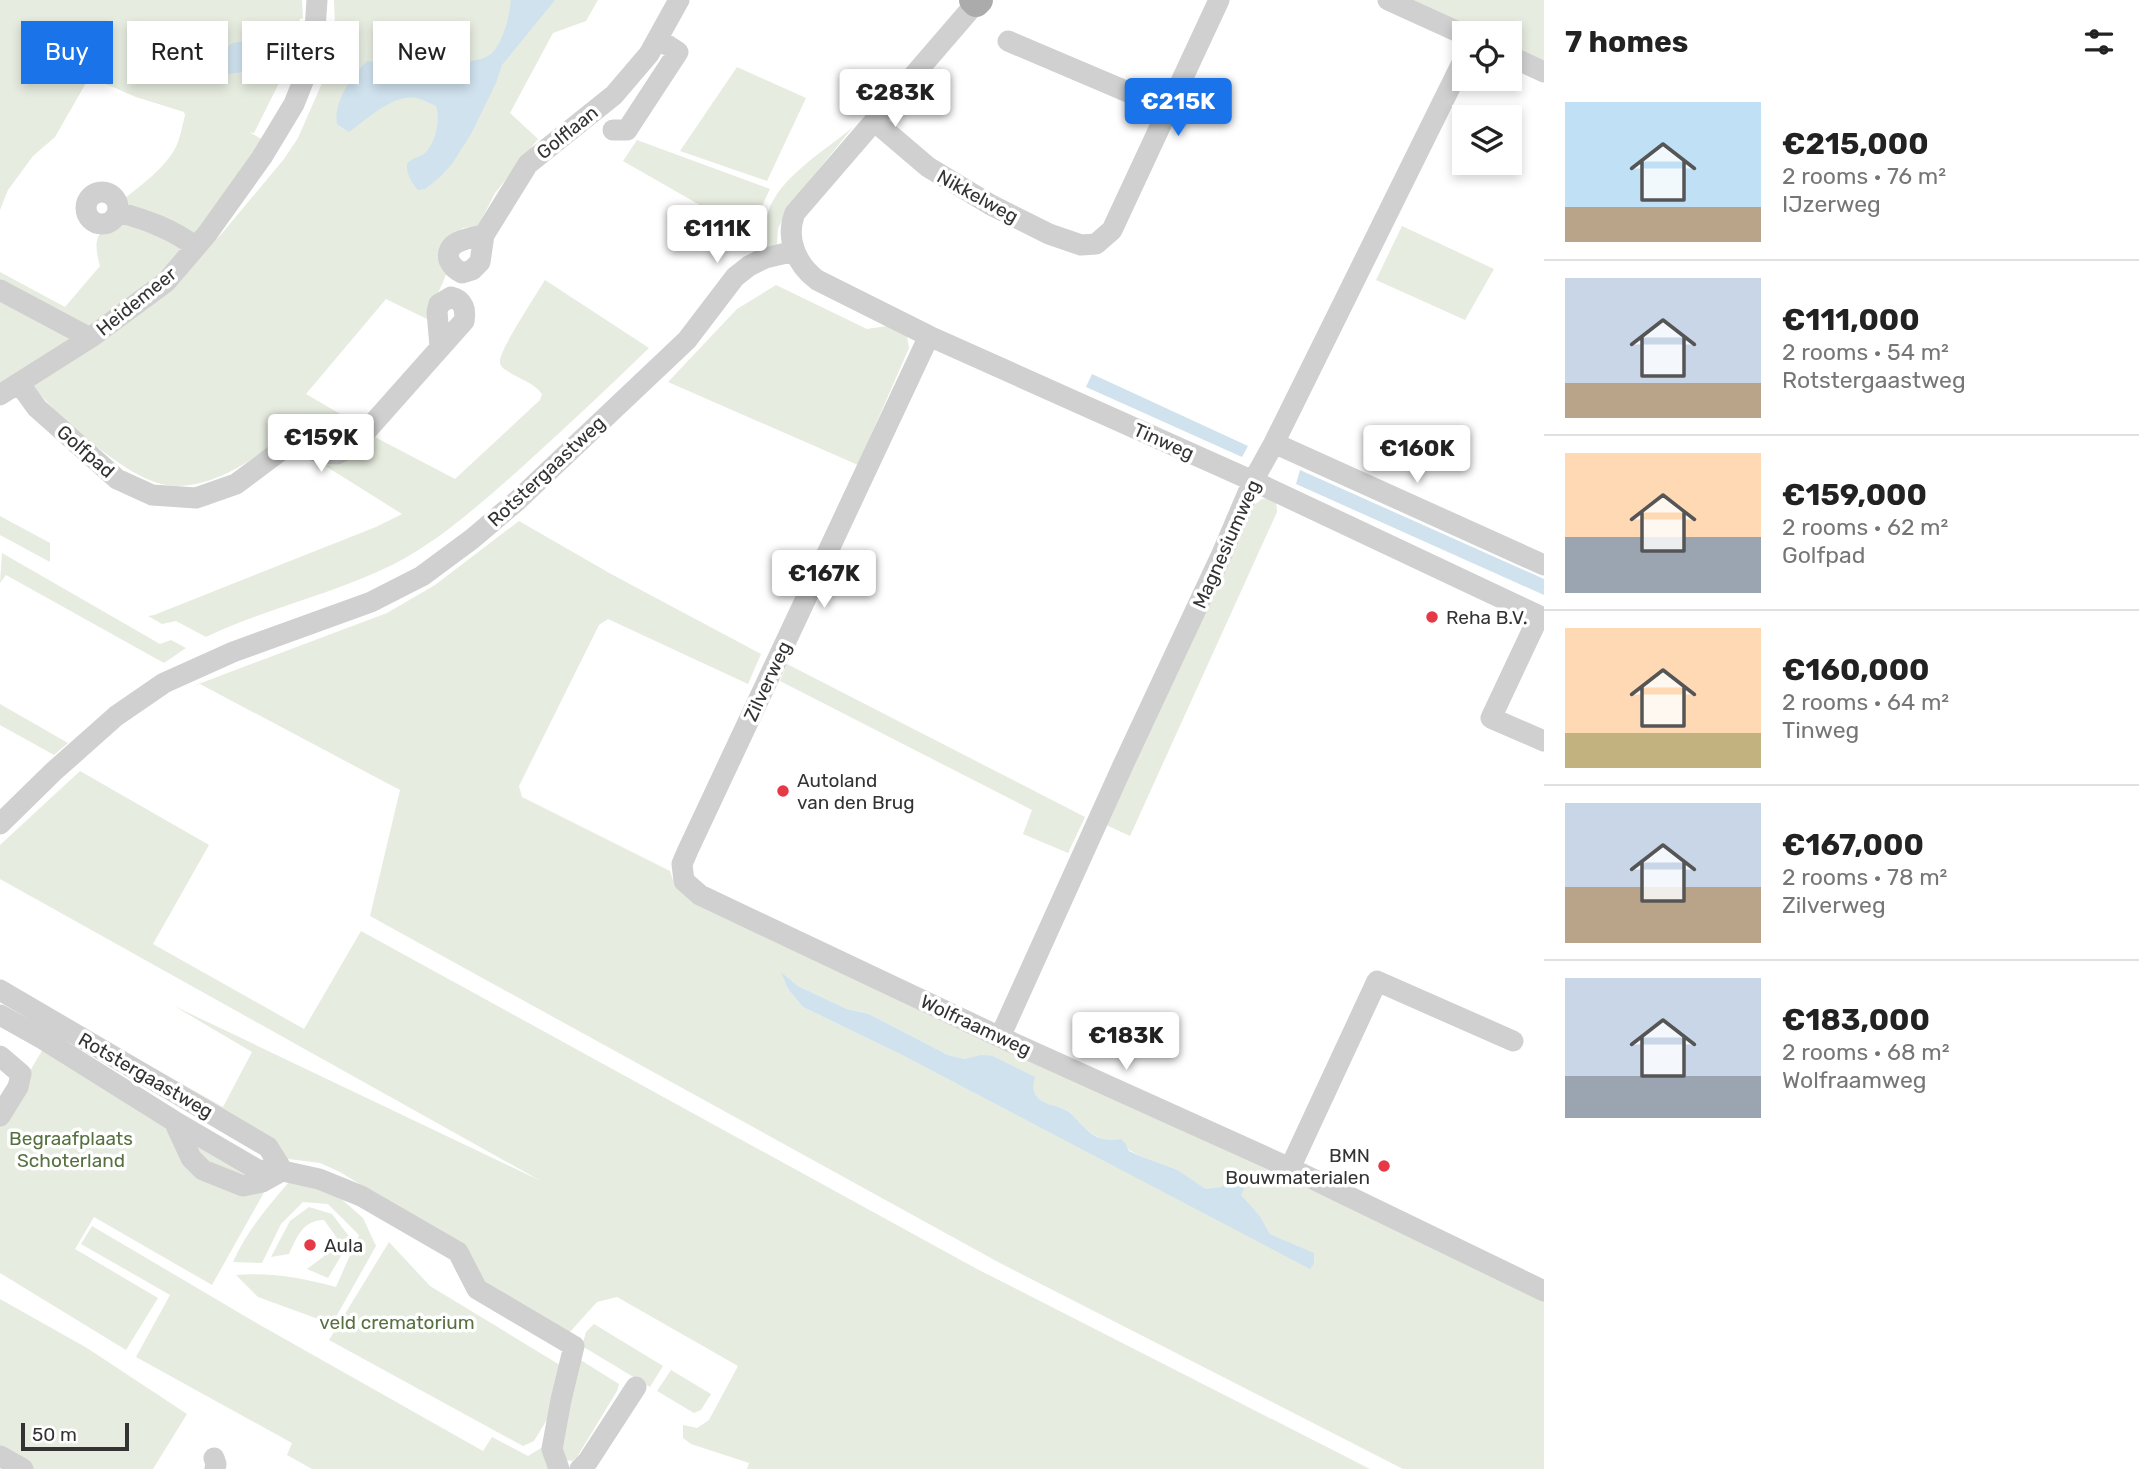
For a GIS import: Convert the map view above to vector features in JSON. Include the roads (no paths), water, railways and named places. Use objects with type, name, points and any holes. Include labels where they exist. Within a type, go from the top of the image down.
[{"type":"street","points":[[118,212],[160,226],[196,247],[262,157],[294,104],[314,44],[317,0]]},
{"type":"street","name":"Golflaan","points":[[484,235],[528,164],[614,94],[649,54],[679,0]]},
{"type":"street","points":[[1008,41],[1168,110],[1219,0]]},
{"type":"street","points":[[1388,0],[1452,29]]},
{"type":"street","points":[[795,251],[790,231],[795,213],[976,1]]},
{"type":"street","points":[[613,130],[627,130],[678,52],[658,38]]},
{"type":"street","points":[[1522,62],[1544,72]]},
{"type":"street","name":"Magnesiumweg","points":[[1000,1037],[1253,481],[1452,83]]},
{"type":"street","name":"Nikkelweg","points":[[874,121],[928,167],[991,205],[1081,245],[1096,244],[1112,230],[1168,110]]},
{"type":"street","name":"Heidemeer","points":[[0,395],[90,338],[166,282],[196,247]]},
{"type":"street","name":"Tinweg","points":[[795,251],[807,273],[817,280],[929,336],[1253,481],[1542,617]]},
{"type":"street","name":"Rotstergaastweg","points":[[0,824],[116,716],[164,683],[233,652],[371,602],[422,576],[518,500],[687,340],[735,277],[765,258],[795,251]]},
{"type":"street","points":[[0,290],[90,338]]},
{"type":"street","name":"Zilverweg","points":[[682,875],[682,864],[688,850],[929,336]]},
{"type":"street","name":"Golfpad","points":[[19,383],[37,408],[117,479],[152,495],[196,498],[236,484],[284,448],[294,445],[337,454],[352,447],[440,346]]},
{"type":"street","points":[[1273,443],[1544,565]]},
{"type":"street","points":[[1542,617],[1518,659],[1492,718],[1544,741]]},
{"type":"street","name":"Wolfraamweg","points":[[682,875],[687,885],[699,895],[1000,1037],[1290,1168],[1544,1291]]},
{"type":"street","points":[[1290,1168],[1377,981],[1513,1041]]},
{"type":"street","name":"Rotstergaastweg","points":[[0,990],[7,1017],[174,1121],[258,1170],[283,1171],[319,1179],[361,1196],[458,1252],[477,1289],[573,1346],[552,1449],[559,1469]]},
{"type":"street","name":"Rotstergaastweg","points":[[7,1017],[268,1147],[283,1171]]},
{"type":"street","points":[[0,1056],[21,1074],[18,1087],[0,1116]]},
{"type":"street","points":[[580,1469],[636,1387]]},
{"type":"street","points":[[0,1456],[23,1469]]},
{"type":"water","points":[[511,0],[555,0],[502,65],[471,134],[452,164],[425,189],[418,190],[408,175],[407,164],[427,151],[433,140],[437,125],[436,106],[420,99],[401,99],[382,108],[349,132],[337,124],[341,98],[349,84],[359,84],[359,70],[367,61],[373,62],[373,84],[470,84],[470,62],[484,58],[494,51],[508,20]]},
{"type":"water","points":[[242,42],[242,72],[229,74],[228,46]]},
{"type":"water","points":[[1092,374],[1248,446],[1242,457],[1086,387]]},
{"type":"water","points":[[1300,470],[1544,579],[1544,595],[1296,484]]},
{"type":"water","points":[[781,972],[798,986],[847,1009],[869,1014],[948,1055],[965,1059],[981,1055],[993,1056],[1035,1077],[1034,1088],[1038,1098],[1068,1111],[1092,1134],[1102,1139],[1121,1139],[1129,1151],[1178,1170],[1206,1189],[1222,1187],[1228,1177],[1237,1172],[1245,1176],[1246,1185],[1241,1195],[1260,1216],[1270,1234],[1314,1253],[1314,1264],[1310,1269],[902,1055],[803,1007],[788,989]]},
{"type":"place","name":"Reha B.V.","points":[[1432,617]]},
{"type":"place","name":"Autoland van den Brug","points":[[783,791]]},
{"type":"place","name":"BMN Bouwmaterialen","points":[[1384,1166]]},
{"type":"place","name":"Aula","points":[[310,1245]]},
{"type":"park label","name":"Begraafplaats Schoterland","points":[[71,1149]]},
{"type":"park label","name":"veld crematorium","points":[[397,1322]]}]
